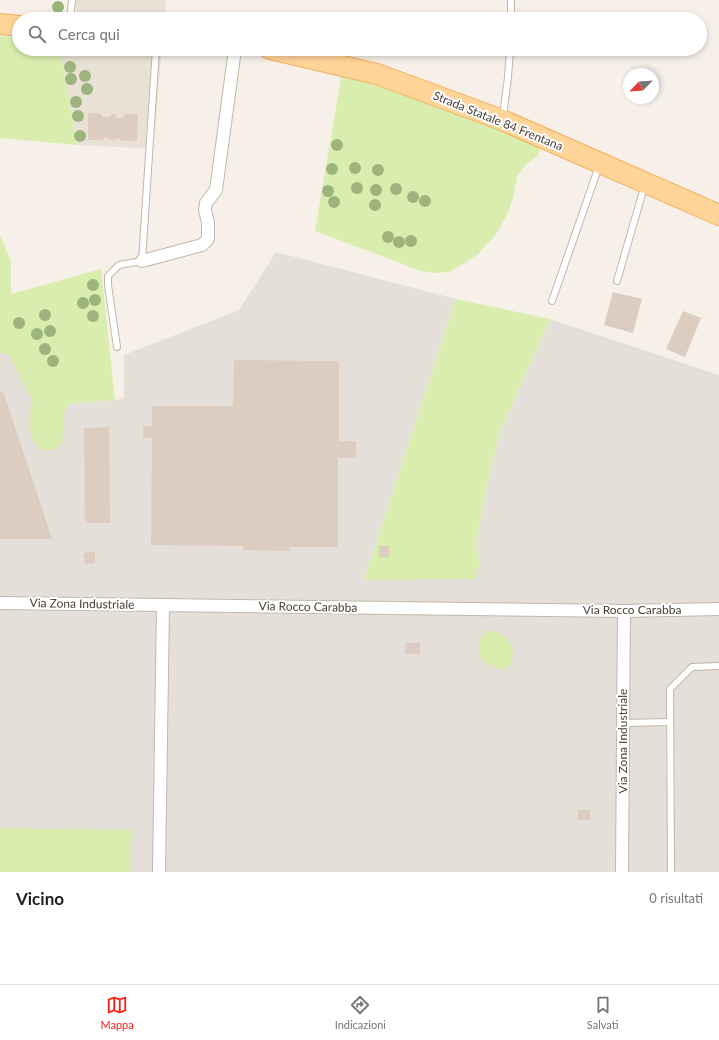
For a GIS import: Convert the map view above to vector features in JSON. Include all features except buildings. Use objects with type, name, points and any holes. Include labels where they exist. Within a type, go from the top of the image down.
[{"type":"main road","points":[[0,24],[12,25]]},
{"type":"main road","name":"Strada Statale 84 Frentana","points":[[300,56],[377,74],[502,120],[719,215]]},
{"type":"street","points":[[142,262],[202,245],[208,239],[208,223],[204,210],[206,203],[216,190],[234,56]]},
{"type":"street","name":"Via Zona Industriale","points":[[0,603],[163,605]]},
{"type":"street","points":[[159,872],[163,605]]},
{"type":"street","name":"Via Rocco Carabba","points":[[163,605],[624,611],[719,610]]},
{"type":"street","name":"Via Zona Industriale","points":[[622,872],[624,611]]},
{"type":"lane","points":[[71,12],[72,0]]},
{"type":"lane","points":[[511,0],[511,12]]},
{"type":"lane","points":[[117,347],[108,276],[119,265],[142,262],[156,56]]},
{"type":"lane","points":[[502,120],[510,56]]},
{"type":"lane","points":[[552,301],[600,163]]},
{"type":"lane","points":[[617,281],[645,182]]},
{"type":"lane","points":[[671,872],[670,689],[692,667],[719,666]]},
{"type":"lane","points":[[623,723],[670,722]]},
{"type":"shaded area","points":[[76,0],[166,0],[165,12],[76,12]]},
{"type":"shaded area","points":[[61,56],[161,56],[153,149],[77,145]]},
{"type":"shaded area","points":[[276,252],[456,299],[364,580],[480,564],[476,544],[487,485],[500,432],[550,319],[719,375],[719,872],[0,872],[0,335],[36,407],[124,399],[124,355],[239,310]]},
{"type":"green space","points":[[0,36],[12,37],[12,56],[61,56],[77,145],[0,138]]},
{"type":"green space","points":[[342,72],[495,126],[542,147],[537,156],[526,165],[517,176],[514,194],[508,213],[495,236],[478,254],[449,272],[433,273],[421,271],[315,231]]},
{"type":"green space","points":[[0,235],[11,262],[11,294],[101,269],[115,400],[68,404],[63,417],[63,434],[61,444],[54,450],[43,451],[34,441],[31,435],[29,422],[33,402],[9,355],[0,353]]},
{"type":"green space","points":[[456,299],[550,319],[500,432],[487,485],[476,544],[480,564],[475,579],[364,580]]},
{"type":"green space","points":[[489,630],[502,634],[508,640],[513,649],[511,664],[502,669],[488,665],[481,659],[479,646],[481,636]]},
{"type":"green space","points":[[0,828],[131,830],[130,872],[0,872]]}]
